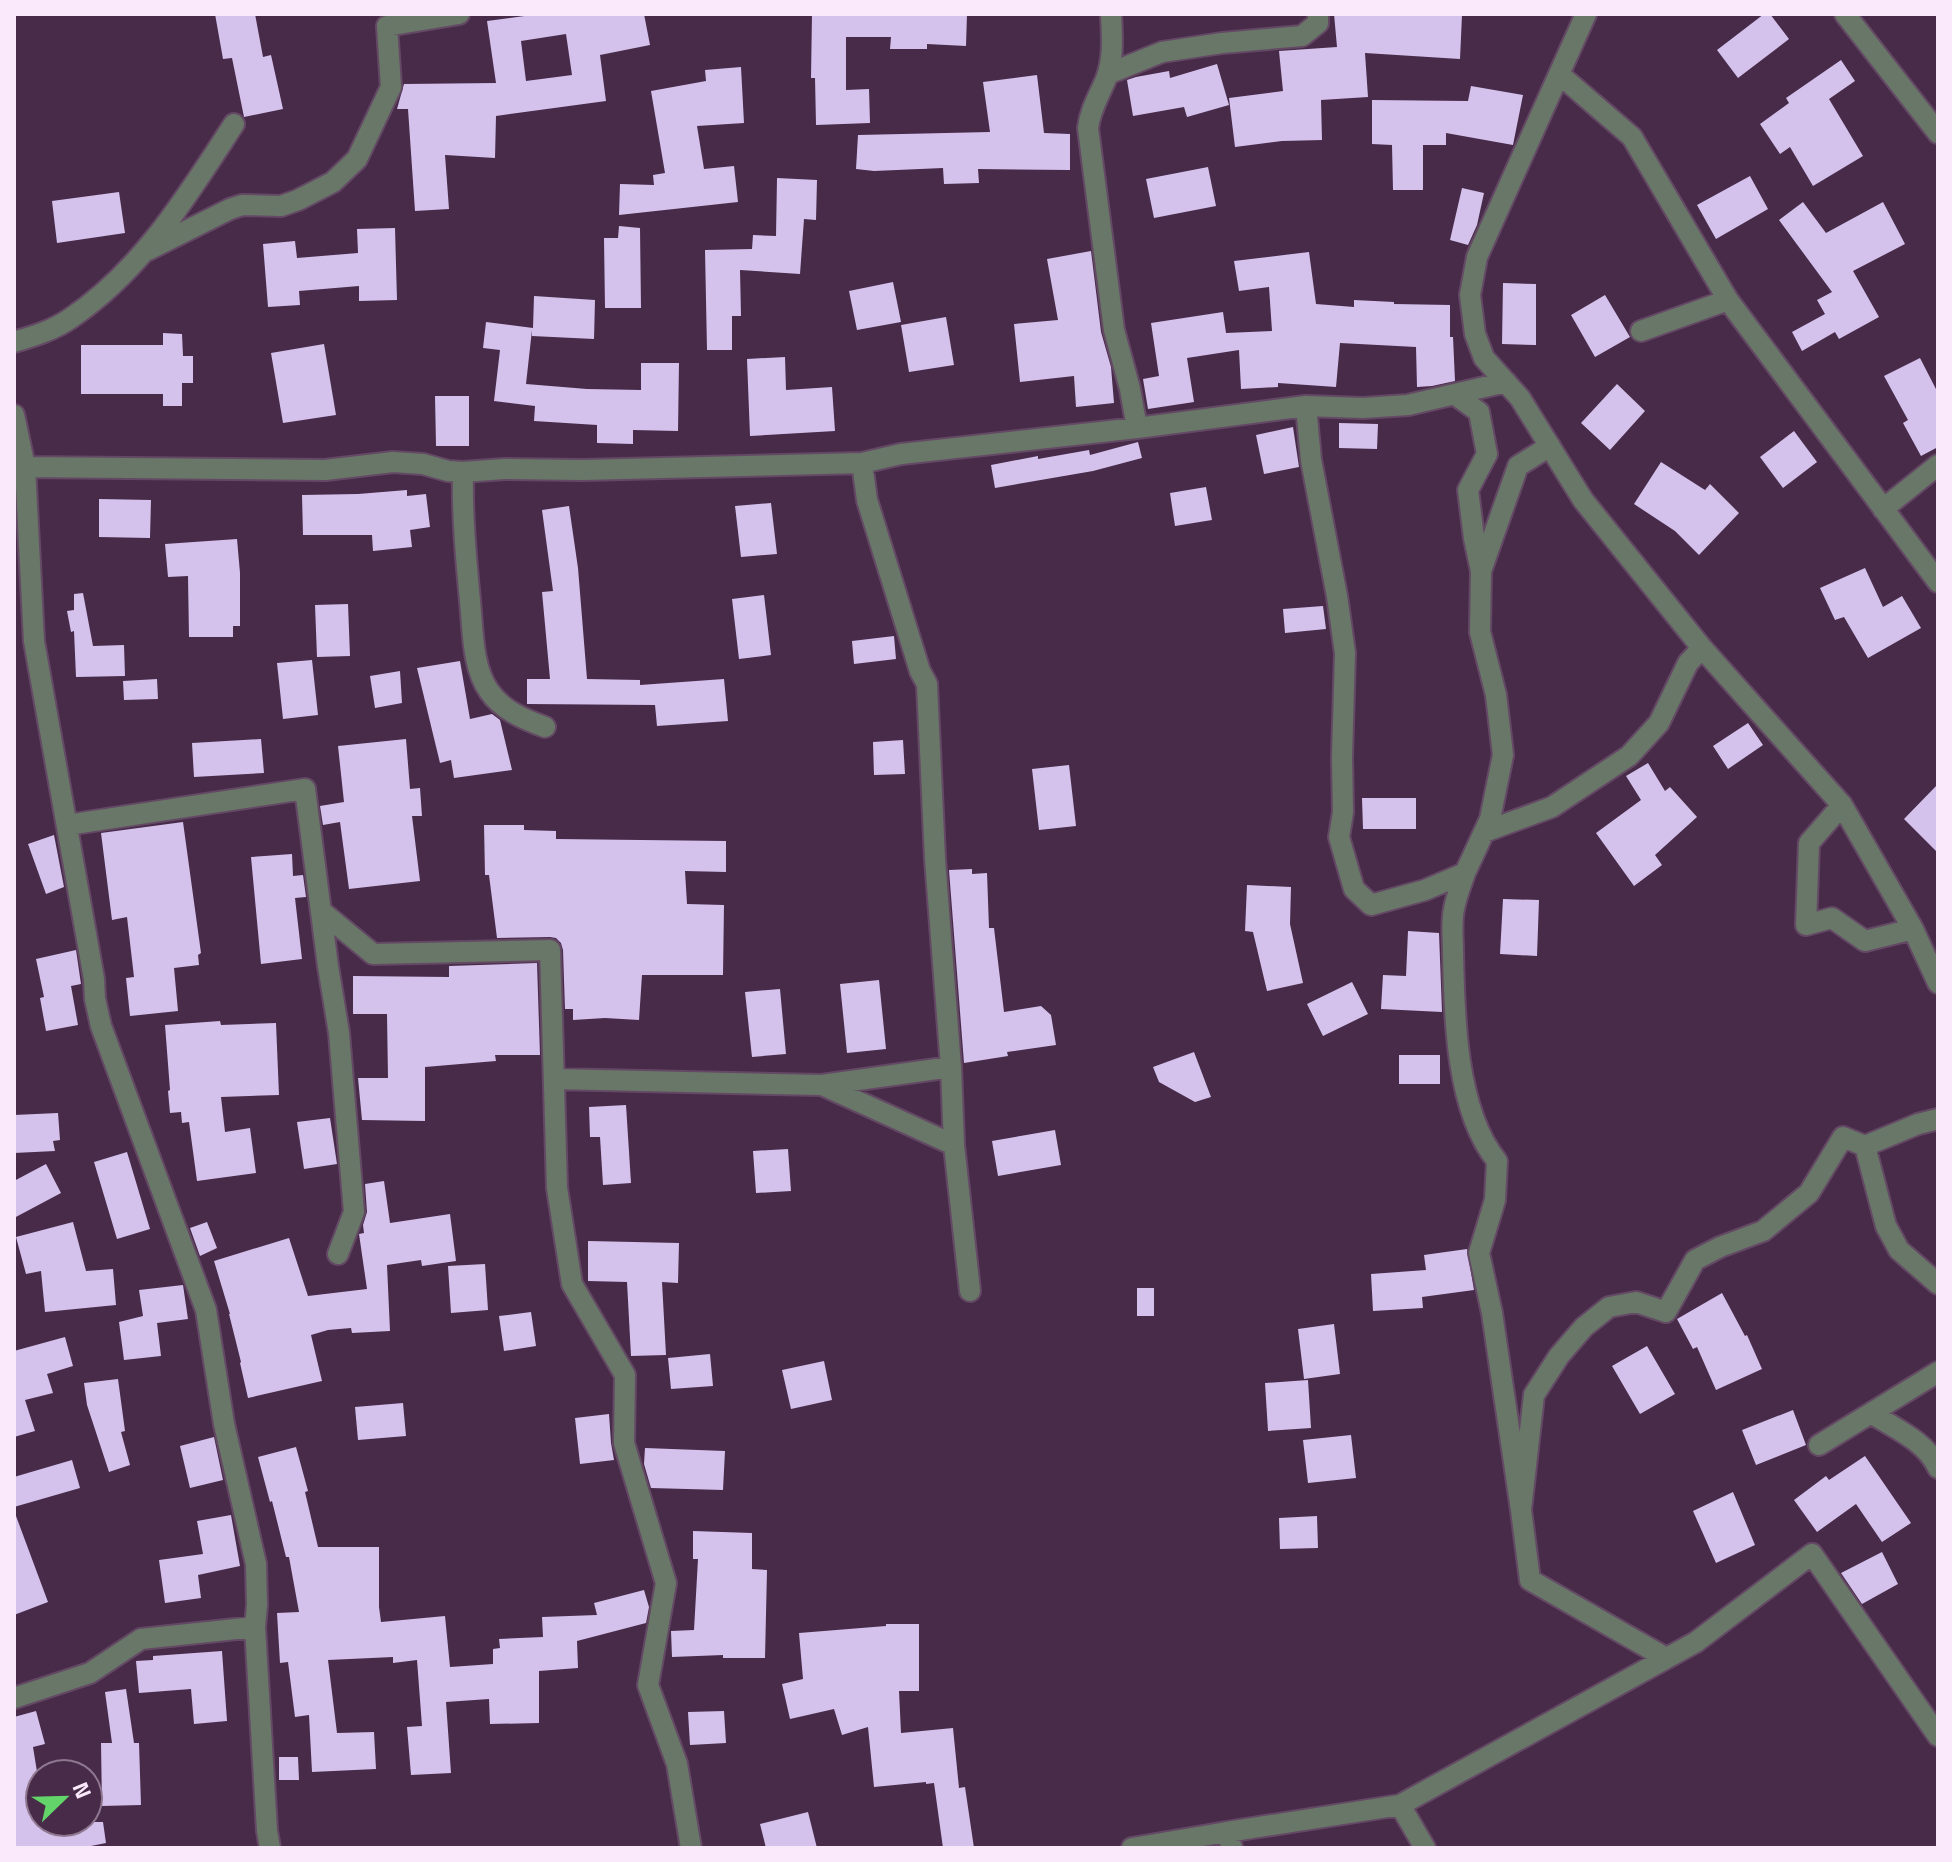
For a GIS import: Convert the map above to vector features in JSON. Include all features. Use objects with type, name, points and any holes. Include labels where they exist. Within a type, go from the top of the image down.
[{"type":"street","points":[[148,250],[230,209],[242,205],[281,206],[333,182],[357,159],[391,87],[387,26],[459,14]]},
{"type":"street","points":[[1111,14],[1111,62],[1089,115],[1088,128],[1114,330],[1137,428]]},
{"type":"street","points":[[1108,74],[1162,52],[1302,36],[1318,23],[1318,14]]},
{"type":"street","points":[[1586,14],[1477,257],[1470,295],[1475,334],[1484,358],[1520,398],[1583,500],[1702,648],[1842,805],[1913,929],[1938,983]]},
{"type":"street","points":[[1845,14],[1938,133]]},
{"type":"street","points":[[1559,74],[1632,137],[1728,300],[1938,582]]},
{"type":"street","points":[[14,342],[70,319],[108,289],[148,250],[234,124]]},
{"type":"street","points":[[1641,331],[1728,300]]},
{"type":"street","points":[[25,467],[325,470],[393,462],[463,472],[862,463],[901,454],[1306,406],[1363,408],[1408,405],[1506,382]]},
{"type":"street","points":[[1454,394],[1479,412],[1485,436],[1487,454],[1468,490],[1481,571],[1480,632],[1496,695],[1503,755],[1490,819],[1465,873],[1453,910],[1453,973],[1457,1034],[1468,1101],[1487,1148],[1497,1161],[1495,1200],[1479,1253],[1492,1313],[1530,1580],[1666,1658]]},
{"type":"street","points":[[1306,406],[1311,460],[1345,653],[1343,812],[1339,837],[1354,889],[1371,905],[1425,890],[1465,873]]},
{"type":"street","points":[[14,415],[25,467],[34,641],[95,999],[101,1026],[206,1310],[224,1424],[256,1564],[255,1627],[270,1848]]},
{"type":"street","points":[[1481,571],[1518,466],[1550,446]]},
{"type":"street","points":[[862,463],[867,500],[920,671],[927,684],[954,1145],[970,1291]]},
{"type":"street","points":[[1883,509],[1938,465]]},
{"type":"street","points":[[463,472],[463,512],[474,643],[481,677],[490,693],[508,711],[545,727]]},
{"type":"street","points":[[1484,832],[1552,807],[1629,756],[1659,723],[1688,663],[1702,648]]},
{"type":"street","points":[[67,825],[305,789],[339,1033],[354,1212],[338,1254]]},
{"type":"street","points":[[1842,805],[1809,843],[1806,925],[1832,918],[1865,941],[1913,929]]},
{"type":"street","points":[[321,911],[373,954],[550,950],[557,1188],[572,1284],[625,1375],[624,1443],[666,1583],[648,1685],[677,1764],[691,1848]]},
{"type":"street","points":[[554,1079],[822,1085],[951,1067]]},
{"type":"street","points":[[822,1085],[954,1145]]},
{"type":"street","points":[[1521,1510],[1534,1395],[1559,1356],[1584,1327],[1609,1307],[1636,1302],[1666,1312],[1695,1260],[1763,1231],[1809,1193],[1843,1137],[1865,1146],[1938,1119]]},
{"type":"street","points":[[1865,1146],[1886,1226],[1899,1250],[1938,1284]]},
{"type":"street","points":[[1819,1445],[1938,1372]]},
{"type":"street","points":[[1871,1413],[1914,1439],[1938,1468]]},
{"type":"street","points":[[1132,1848],[1230,1840],[1400,1805],[1696,1642],[1812,1554],[1938,1736]]},
{"type":"street","points":[[14,1698],[90,1673],[141,1639],[255,1627]]},
{"type":"street","points":[[1400,1805],[1425,1848]]},
{"type":"building","points":[[215,14],[255,14],[263,57],[271,55],[283,109],[244,117],[232,58],[223,59]]},
{"type":"building","points":[[539,14],[644,14],[650,45],[600,55],[606,101],[496,116],[495,158],[445,155],[449,209],[415,211],[408,109],[397,109],[404,84],[496,83],[487,21]],"holes":[[[566,34],[572,75],[526,81],[521,41]]]},
{"type":"building","points":[[812,14],[967,14],[966,46],[927,44],[927,49],[890,49],[891,37],[846,37],[846,90],[869,89],[870,123],[816,125],[815,78],[811,78]]},
{"type":"building","points":[[1334,14],[1462,15],[1460,59],[1365,53],[1368,97],[1321,100],[1322,140],[1235,147],[1229,98],[1283,91],[1279,51],[1337,47]]},
{"type":"building","points":[[1764,14],[1770,14],[1789,39],[1738,78],[1717,50]]},
{"type":"building","points":[[1841,60],[1855,81],[1829,99],[1863,156],[1813,186],[1790,147],[1780,154],[1760,124],[1789,103],[1786,98]]},
{"type":"building","points":[[1217,64],[1229,105],[1187,117],[1184,107],[1133,116],[1127,80],[1169,71],[1170,78]]},
{"type":"building","points":[[741,67],[744,123],[697,126],[704,169],[734,166],[738,202],[619,215],[620,184],[654,185],[653,175],[665,173],[651,91],[706,81],[705,70]]},
{"type":"building","points":[[1037,75],[1044,133],[1070,134],[1070,170],[978,169],[979,183],[944,184],[943,168],[856,169],[858,135],[990,132],[983,82]]},
{"type":"building","points":[[1471,86],[1523,95],[1513,145],[1446,133],[1446,145],[1423,145],[1423,190],[1393,190],[1392,145],[1372,144],[1372,100],[1468,101]]},
{"type":"building","points":[[1208,167],[1216,206],[1154,218],[1146,179]]},
{"type":"building","points":[[1750,176],[1768,209],[1716,239],[1697,205]]},
{"type":"building","points":[[777,178],[817,180],[816,220],[804,219],[800,274],[740,270],[741,316],[732,316],[732,350],[707,350],[705,250],[752,249],[753,235],[776,236]]},
{"type":"building","points":[[1462,188],[1484,193],[1477,225],[1468,245],[1450,240]]},
{"type":"building","points":[[119,192],[125,233],[57,243],[52,201]]},
{"type":"building","points":[[1803,202],[1826,233],[1883,202],[1905,244],[1853,271],[1879,317],[1839,339],[1835,332],[1802,351],[1792,332],[1825,314],[1817,300],[1832,292],[1779,220]]},
{"type":"building","points":[[619,226],[640,228],[641,308],[605,308],[604,238],[618,238]]},
{"type":"building","points":[[395,228],[397,300],[359,301],[359,286],[299,291],[300,305],[268,307],[263,244],[295,241],[297,258],[358,253],[357,229]]},
{"type":"building","points":[[1091,251],[1101,332],[1111,367],[1114,403],[1076,407],[1074,376],[1020,382],[1014,324],[1058,320],[1047,259]]},
{"type":"building","points":[[1309,252],[1316,304],[1354,307],[1354,300],[1450,305],[1455,381],[1417,387],[1416,347],[1340,343],[1336,387],[1278,383],[1278,387],[1241,389],[1239,350],[1187,358],[1194,402],[1148,409],[1143,379],[1159,376],[1151,323],[1223,312],[1226,333],[1272,331],[1269,287],[1239,291],[1234,261]]},
{"type":"building","points":[[893,282],[901,322],[857,330],[849,291]]},
{"type":"building","points":[[1503,283],[1536,284],[1536,345],[1502,344]]},
{"type":"building","points":[[1605,295],[1630,337],[1595,357],[1571,315]]},
{"type":"building","points":[[534,296],[595,300],[594,339],[532,336],[532,330],[526,384],[641,390],[641,363],[679,363],[678,431],[633,430],[633,444],[597,443],[597,425],[534,421],[535,406],[494,401],[500,350],[483,348],[486,322],[533,328]]},
{"type":"building","points":[[946,317],[954,365],[909,372],[901,325]]},
{"type":"building","points":[[163,333],[182,334],[183,356],[193,356],[193,383],[182,383],[182,406],[163,406],[163,394],[81,394],[81,345],[163,345]]},
{"type":"building","points":[[324,344],[336,415],[283,423],[271,353]]},
{"type":"building","points":[[785,357],[786,390],[832,387],[835,431],[750,436],[747,359]]},
{"type":"building","points":[[1920,358],[1938,393],[1938,447],[1921,456],[1903,423],[1908,420],[1884,376]]},
{"type":"building","points":[[1617,384],[1645,411],[1610,450],[1581,423]]},
{"type":"building","points":[[435,396],[469,396],[469,446],[436,446]]},
{"type":"building","points":[[1339,423],[1378,424],[1377,449],[1339,448]]},
{"type":"building","points":[[1293,427],[1299,467],[1264,474],[1256,435]]},
{"type":"building","points":[[1794,431],[1817,462],[1783,488],[1760,457]]},
{"type":"building","points":[[1138,442],[1142,458],[1093,471],[995,488],[991,465],[1089,450],[1090,455]]},
{"type":"building","points":[[1661,462],[1705,490],[1710,484],[1739,513],[1699,555],[1675,531],[1634,504]]},
{"type":"building","points":[[1206,487],[1212,520],[1175,526],[1170,493]]},
{"type":"building","points":[[407,490],[407,496],[426,494],[430,527],[410,530],[412,547],[373,551],[372,535],[303,535],[302,495]]},
{"type":"building","points":[[99,499],[151,500],[150,538],[99,537]]},
{"type":"building","points":[[771,503],[777,554],[741,557],[735,506]]},
{"type":"building","points":[[569,506],[578,568],[587,679],[640,680],[640,685],[724,679],[728,721],[657,726],[655,705],[527,704],[527,679],[550,679],[542,592],[553,591],[542,510]]},
{"type":"building","points":[[237,539],[240,626],[233,626],[233,637],[189,637],[188,576],[168,577],[165,544]]},
{"type":"building","points":[[1865,568],[1883,607],[1902,596],[1921,628],[1868,658],[1844,617],[1835,620],[1820,588]]},
{"type":"building","points":[[83,593],[93,646],[124,645],[125,676],[76,677],[74,631],[71,632],[67,611],[74,610],[74,594]]},
{"type":"building","points":[[764,595],[771,655],[739,659],[732,599]]},
{"type":"building","points":[[348,604],[350,656],[317,657],[315,605]]},
{"type":"building","points":[[1323,606],[1326,629],[1285,633],[1283,609]]},
{"type":"building","points":[[894,636],[896,659],[854,664],[852,641]]},
{"type":"building","points":[[312,660],[318,715],[283,719],[277,663]]},
{"type":"building","points":[[460,661],[470,719],[492,714],[500,720],[512,770],[454,778],[451,760],[440,763],[417,668]]},
{"type":"building","points":[[400,671],[402,703],[375,708],[370,676]]},
{"type":"building","points":[[157,679],[158,699],[124,700],[123,681]]},
{"type":"building","points":[[1748,723],[1763,745],[1728,769],[1713,746]]},
{"type":"building","points":[[261,739],[264,773],[194,777],[192,743]]},
{"type":"building","points":[[406,739],[410,789],[420,788],[422,816],[412,816],[420,881],[349,889],[340,822],[323,825],[320,806],[344,802],[338,746]]},
{"type":"building","points":[[903,740],[905,774],[874,775],[873,742]]},
{"type":"building","points":[[1648,763],[1665,791],[1670,787],[1697,817],[1655,855],[1662,865],[1634,886],[1596,833],[1641,800],[1626,776]]},
{"type":"building","points":[[1069,765],[1076,826],[1039,830],[1032,769]]},
{"type":"building","points":[[1938,784],[1938,853],[1904,819]]},
{"type":"building","points":[[1362,798],[1416,798],[1416,829],[1363,829]]},
{"type":"building","points":[[183,822],[201,953],[198,955],[199,965],[174,968],[178,1011],[130,1016],[126,978],[134,977],[127,917],[112,920],[101,833]]},
{"type":"building","points":[[484,825],[524,825],[524,830],[556,831],[556,839],[726,841],[726,872],[685,871],[687,904],[724,905],[723,975],[642,975],[639,1020],[573,1020],[573,1009],[565,1009],[561,943],[550,937],[497,938],[489,875],[485,875]]},
{"type":"building","points":[[54,835],[64,887],[46,894],[28,844]]},
{"type":"building","points":[[292,854],[293,876],[303,875],[306,897],[295,898],[302,959],[261,964],[251,857]]},
{"type":"building","points":[[972,869],[972,874],[987,873],[989,928],[994,928],[1004,1012],[1041,1006],[1051,1015],[1056,1045],[1007,1052],[1008,1056],[964,1063],[949,870]]},
{"type":"building","points":[[1247,885],[1291,887],[1290,924],[1303,983],[1267,991],[1253,932],[1245,931]]},
{"type":"building","points":[[1503,899],[1539,900],[1537,956],[1500,954]]},
{"type":"building","points":[[1408,931],[1439,933],[1442,1012],[1381,1009],[1383,975],[1406,976]]},
{"type":"building","points":[[76,950],[81,984],[71,986],[78,1025],[46,1031],[40,998],[44,997],[36,959]]},
{"type":"building","points":[[537,963],[540,1055],[495,1055],[496,1061],[425,1067],[425,1121],[362,1120],[358,1078],[388,1078],[387,1014],[353,1014],[353,976],[449,977],[449,966]]},
{"type":"building","points":[[879,980],[886,1049],[847,1053],[840,984]]},
{"type":"building","points":[[1352,982],[1368,1014],[1323,1036],[1307,1004]]},
{"type":"building","points":[[780,989],[786,1054],[752,1057],[745,992]]},
{"type":"building","points":[[220,1021],[221,1025],[276,1023],[279,1095],[221,1097],[225,1132],[250,1128],[256,1173],[197,1181],[189,1122],[182,1123],[181,1112],[170,1113],[165,1025]]},
{"type":"building","points":[[1194,1052],[1211,1097],[1195,1102],[1159,1082],[1153,1067]]},
{"type":"building","points":[[1399,1055],[1440,1055],[1440,1084],[1399,1084]]},
{"type":"building","points":[[626,1105],[631,1183],[603,1185],[600,1137],[590,1137],[589,1107]]},
{"type":"building","points":[[58,1113],[60,1140],[53,1141],[55,1151],[14,1153],[14,1115]]},
{"type":"building","points":[[330,1118],[337,1164],[304,1169],[297,1122]]},
{"type":"building","points":[[1055,1130],[1061,1165],[998,1176],[992,1141]]},
{"type":"building","points":[[788,1149],[791,1191],[756,1193],[753,1151]]},
{"type":"building","points":[[127,1152],[150,1229],[117,1239],[94,1162]]},
{"type":"building","points":[[46,1164],[61,1193],[14,1218],[14,1181]]},
{"type":"building","points":[[384,1181],[390,1223],[450,1214],[456,1261],[422,1266],[421,1260],[387,1265],[390,1331],[352,1333],[351,1328],[311,1335],[322,1381],[248,1398],[230,1314],[214,1261],[289,1238],[308,1296],[367,1289],[359,1234],[364,1233],[367,1212],[365,1184]]},
{"type":"building","points":[[73,1222],[86,1271],[113,1269],[116,1305],[45,1312],[41,1271],[26,1274],[16,1237]]},
{"type":"building","points":[[207,1222],[217,1248],[200,1256],[190,1228]]},
{"type":"building","points":[[588,1241],[679,1243],[678,1283],[662,1282],[666,1355],[631,1356],[627,1282],[588,1281]]},
{"type":"building","points":[[1467,1249],[1474,1290],[1422,1297],[1423,1308],[1373,1311],[1371,1274],[1426,1270],[1424,1255]]},
{"type":"building","points":[[485,1264],[488,1310],[451,1313],[448,1266]]},
{"type":"building","points":[[183,1285],[188,1319],[157,1323],[161,1356],[124,1360],[119,1322],[143,1316],[139,1290]]},
{"type":"building","points":[[1137,1288],[1154,1288],[1154,1316],[1137,1316]]},
{"type":"building","points":[[1722,1293],[1747,1335],[1762,1369],[1716,1390],[1697,1347],[1693,1349],[1677,1319]]},
{"type":"building","points":[[531,1312],[536,1346],[504,1351],[499,1316]]},
{"type":"building","points":[[1334,1324],[1340,1374],[1304,1379],[1298,1329]]},
{"type":"building","points":[[65,1337],[73,1366],[47,1374],[53,1393],[25,1400],[35,1431],[14,1437],[14,1351]]},
{"type":"building","points":[[1647,1346],[1675,1394],[1640,1414],[1612,1366]]},
{"type":"building","points":[[710,1354],[713,1386],[671,1389],[668,1358]]},
{"type":"building","points":[[824,1361],[832,1400],[791,1409],[782,1370]]},
{"type":"building","points":[[118,1379],[125,1431],[121,1432],[130,1465],[109,1472],[87,1405],[84,1383]]},
{"type":"building","points":[[1308,1380],[1311,1428],[1268,1431],[1265,1383]]},
{"type":"building","points":[[403,1403],[406,1436],[358,1440],[355,1407]]},
{"type":"building","points":[[1793,1410],[1806,1445],[1756,1465],[1742,1430]]},
{"type":"building","points":[[609,1414],[614,1460],[580,1464],[575,1418]]},
{"type":"building","points":[[1351,1435],[1356,1478],[1308,1483],[1303,1440]]},
{"type":"building","points":[[214,1437],[223,1480],[190,1488],[180,1446]]},
{"type":"building","points":[[296,1447],[318,1547],[379,1547],[381,1622],[445,1616],[450,1667],[493,1664],[493,1649],[500,1648],[499,1639],[543,1637],[542,1617],[597,1615],[594,1603],[644,1590],[649,1607],[646,1623],[577,1641],[578,1668],[539,1671],[539,1723],[490,1724],[489,1699],[446,1702],[451,1773],[411,1775],[407,1727],[422,1726],[417,1660],[393,1663],[393,1657],[328,1660],[337,1733],[374,1732],[376,1769],[312,1772],[309,1715],[295,1717],[288,1662],[280,1663],[277,1613],[299,1612],[289,1557],[286,1557],[258,1457]]},
{"type":"building","points":[[645,1448],[725,1451],[723,1490],[651,1488],[644,1464]]},
{"type":"building","points":[[1865,1456],[1911,1523],[1882,1542],[1856,1504],[1817,1532],[1794,1500],[1826,1476],[1829,1480]]},
{"type":"building","points":[[72,1460],[80,1488],[14,1507],[14,1477]]},
{"type":"building","points":[[1733,1492],[1755,1545],[1716,1563],[1693,1511]]},
{"type":"building","points":[[231,1515],[240,1566],[198,1575],[201,1598],[165,1603],[159,1560],[203,1554],[197,1521]]},
{"type":"building","points":[[14,1516],[48,1602],[14,1615]]},
{"type":"building","points":[[1317,1516],[1318,1548],[1280,1549],[1279,1518]]},
{"type":"building","points":[[693,1531],[752,1533],[752,1569],[767,1570],[765,1658],[723,1658],[723,1655],[672,1657],[671,1631],[694,1630],[698,1559],[693,1559]]},
{"type":"building","points":[[1882,1552],[1898,1584],[1862,1604],[1841,1573]]},
{"type":"building","points":[[886,1624],[919,1624],[919,1691],[899,1691],[901,1733],[953,1728],[959,1788],[965,1787],[974,1848],[943,1848],[934,1783],[874,1787],[868,1727],[842,1735],[834,1709],[790,1719],[782,1684],[803,1679],[799,1633]]},
{"type":"building","points":[[222,1651],[227,1721],[194,1724],[191,1689],[139,1693],[136,1661],[153,1660],[153,1656]]},
{"type":"building","points":[[126,1689],[134,1743],[139,1743],[141,1805],[104,1806],[101,1743],[112,1743],[105,1692]]},
{"type":"building","points":[[36,1711],[45,1744],[33,1747],[35,1758],[24,1758],[24,1838],[104,1838],[104,1829],[106,1843],[81,1848],[14,1848],[14,1717]]},
{"type":"building","points":[[724,1711],[726,1743],[690,1745],[688,1712]]},
{"type":"building","points":[[279,1757],[298,1757],[299,1780],[279,1780]]},
{"type":"building","points":[[808,1812],[817,1848],[766,1848],[760,1824]]}]
